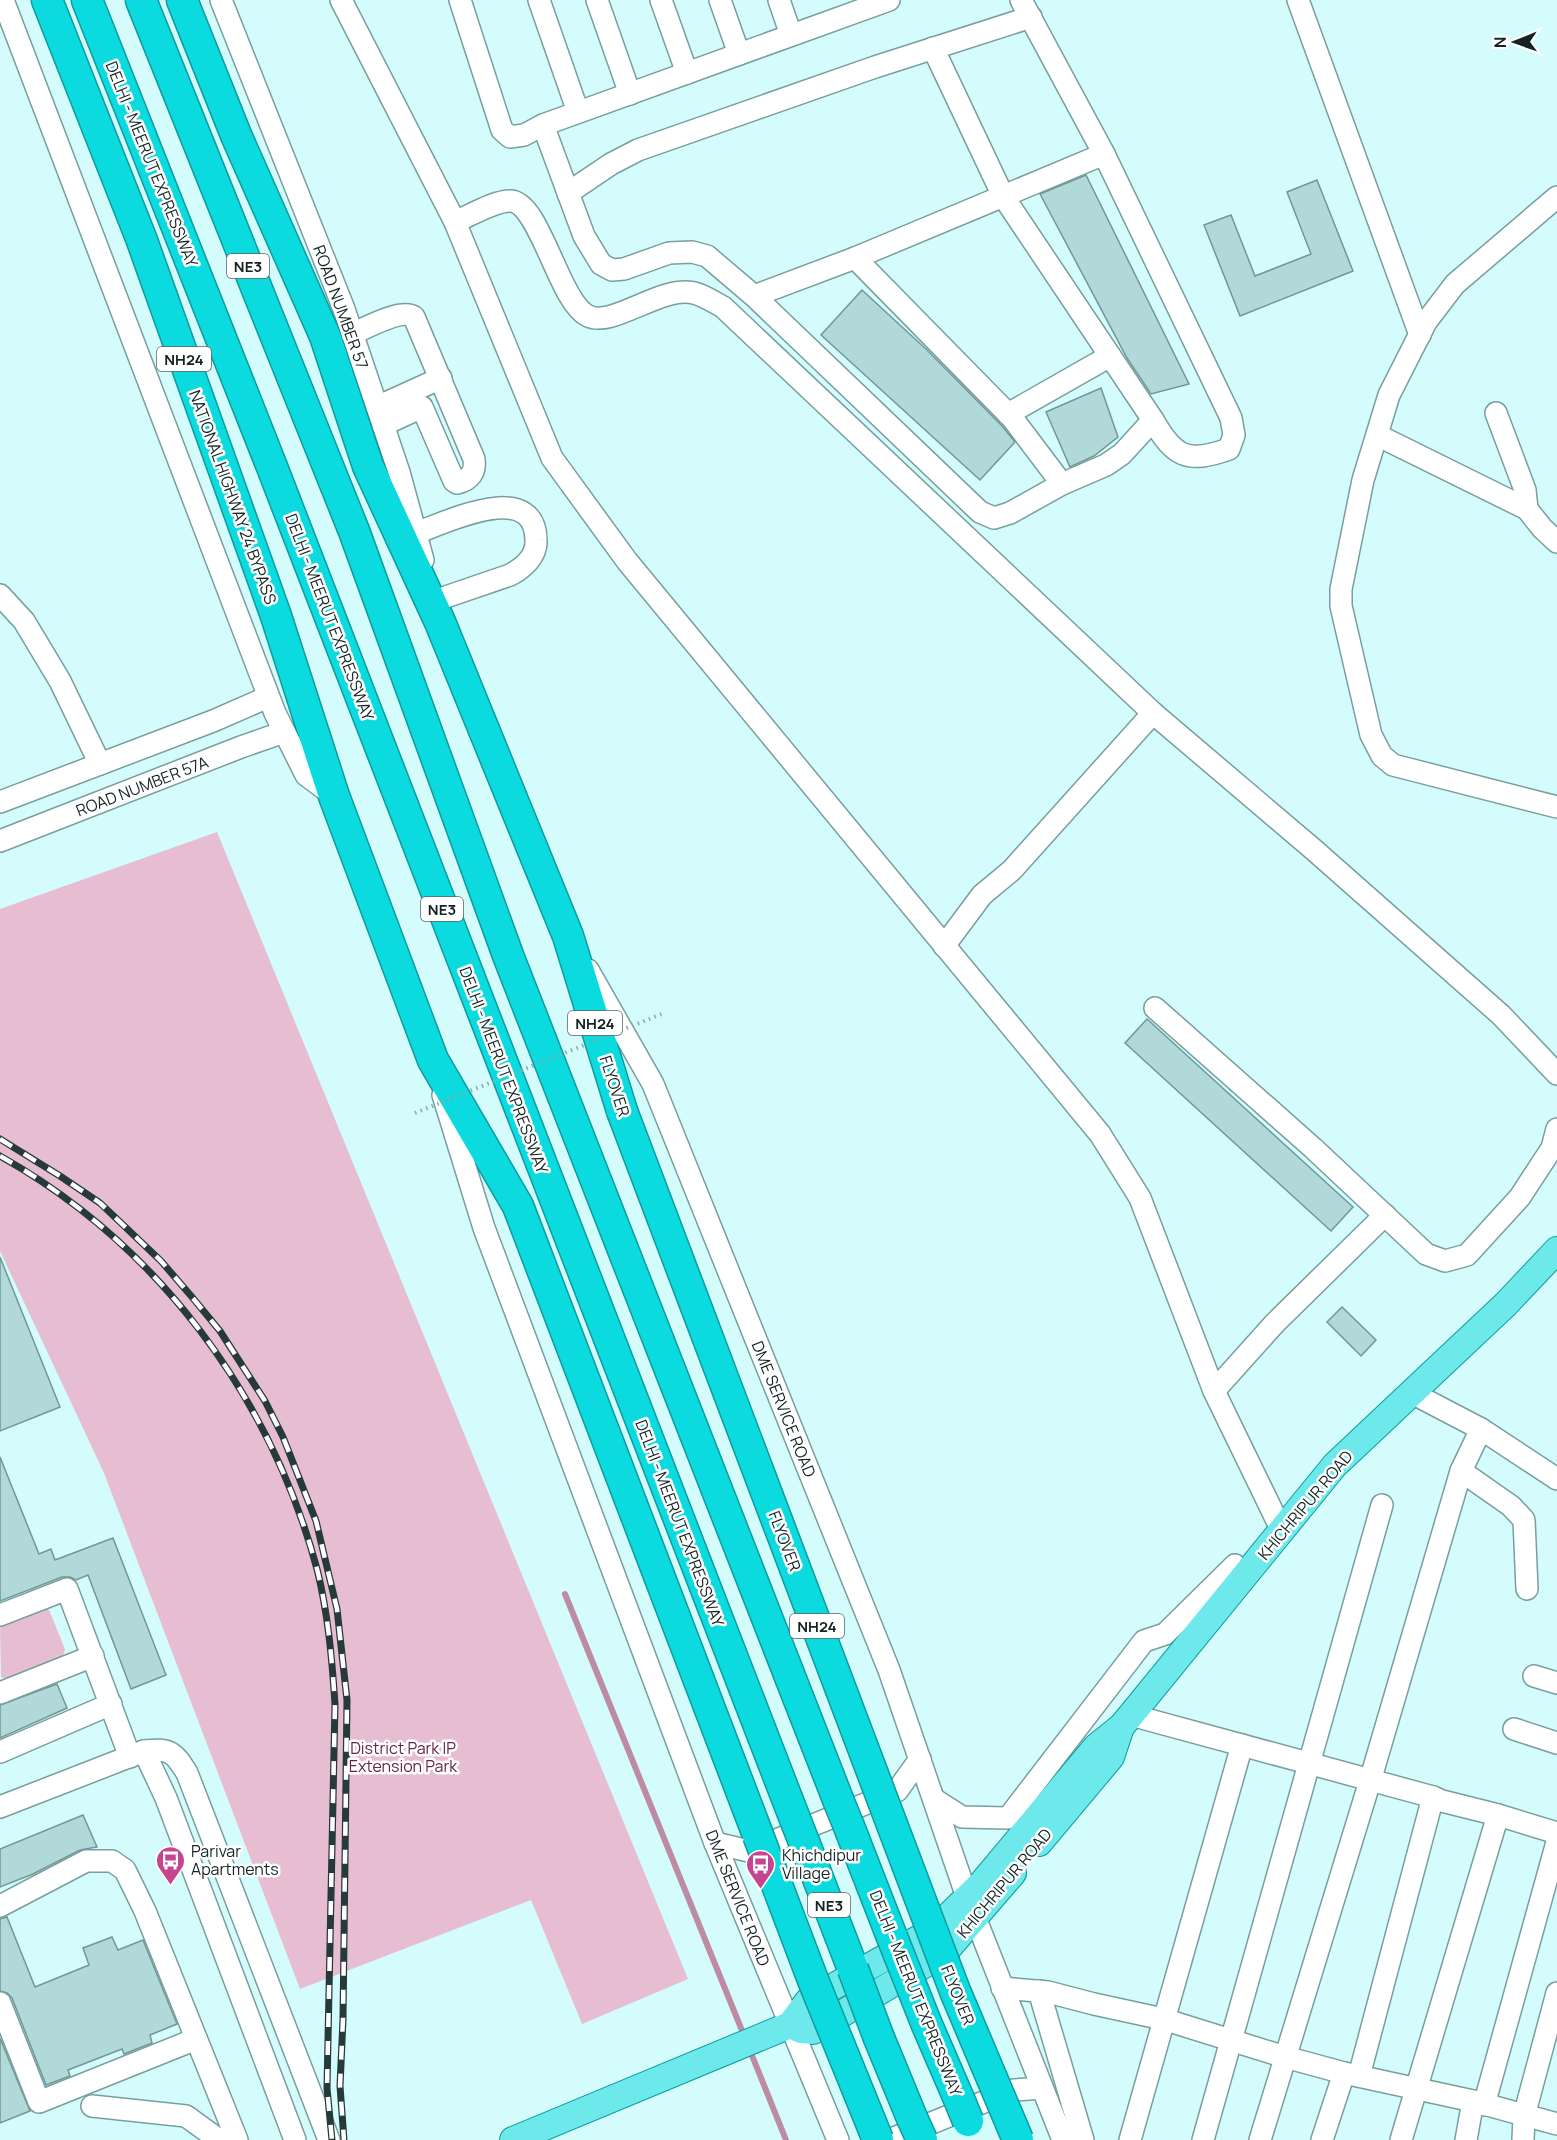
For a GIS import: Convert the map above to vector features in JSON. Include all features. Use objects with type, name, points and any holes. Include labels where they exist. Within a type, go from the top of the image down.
[{"type":"highway","name":"NATIONAL HIGHWAY 24 BYPASS","points":[[47,0],[141,238],[276,616],[334,796],[432,1060]]},
{"type":"highway","name":"DELHI - MEERUT EXPRESSWAY","points":[[87,0],[276,478],[879,2038],[919,2132]]},
{"type":"highway","name":"DELHI - MEERUT EXPRESSWAY","points":[[141,0],[354,531],[509,958],[843,1813],[967,2120]]},
{"type":"highway","name":"FLYOVER","points":[[182,0],[236,135],[324,336],[368,466],[437,612],[568,936],[622,1111],[943,1960],[1018,2140]]},
{"type":"highway","points":[[432,1060],[518,1206],[813,1980],[878,2140]]},
{"type":"main road","name":"KHICHRIPUR ROAD","points":[[790,2025],[808,2001],[971,1907],[982,1883],[1096,1747],[1126,1721],[1335,1465],[1506,1304],[1557,1250]]},
{"type":"main road","points":[[513,2140],[790,2025]]},
{"type":"street","points":[[3,0],[268,697],[306,775],[334,796]]},
{"type":"street","name":"ROAD NUMBER 57","points":[[220,0],[352,334],[399,472],[437,612]]},
{"type":"street","points":[[342,0],[455,222],[552,458],[627,561],[1100,1134],[1140,1198],[1214,1391],[1281,1531]]},
{"type":"street","points":[[460,0],[502,130],[510,137],[524,135],[543,125],[791,35],[848,7],[889,0]]},
{"type":"street","points":[[539,0],[578,112]]},
{"type":"street","points":[[597,0],[630,94]]},
{"type":"street","points":[[661,0],[687,73]]},
{"type":"street","points":[[720,0],[738,54]]},
{"type":"street","points":[[779,0],[791,35]]},
{"type":"street","points":[[1298,0],[1420,334]]},
{"type":"street","points":[[568,193],[611,164],[638,150],[933,48],[1026,9],[1104,154],[1206,365],[1230,418],[1234,435],[1229,449],[1215,454],[1196,456],[1179,453],[1165,442],[1153,420],[1003,196],[933,48]]},
{"type":"street","points":[[543,125],[584,236],[601,264],[612,270],[624,269],[669,253],[692,252],[708,256],[754,296],[980,512],[994,518],[1010,513],[1062,484],[1106,465],[1122,454],[1153,420]]},
{"type":"street","points":[[754,296],[855,258],[1104,154]]},
{"type":"street","points":[[1557,197],[1455,284],[1426,322],[1389,395],[1363,480],[1341,589],[1341,606],[1371,735],[1382,756],[1393,765],[1557,807]]},
{"type":"street","points":[[455,222],[508,200],[518,202],[526,210],[557,267],[573,303],[588,316],[604,319],[675,292],[694,293],[723,307],[1153,713],[1313,849],[1501,1015],[1557,1072]]},
{"type":"street","points":[[855,258],[1008,414],[1062,484]]},
{"type":"street","points":[[352,334],[400,314],[410,314],[414,317],[474,459],[473,474],[464,481],[457,483],[451,476],[422,406]]},
{"type":"street","points":[[1008,414],[1110,356]]},
{"type":"street","points":[[380,416],[422,406],[445,387]]},
{"type":"street","points":[[380,416],[445,387]]},
{"type":"street","points":[[1496,413],[1525,490],[1527,509]]},
{"type":"street","points":[[1377,435],[1527,509],[1557,542]]},
{"type":"street","points":[[416,533],[483,510],[514,507],[524,512],[536,534],[536,545],[530,558],[521,569],[437,612]]},
{"type":"street","points":[[0,596],[24,621],[60,681],[100,764]]},
{"type":"street","points":[[0,802],[213,721],[268,697]]},
{"type":"street","points":[[944,946],[982,895],[1012,870],[1153,713]]},
{"type":"street","name":"ROAD NUMBER 57A","points":[[0,841],[284,732]]},
{"type":"street","name":"DME SERVICE ROAD","points":[[568,936],[652,1084],[889,1670],[971,1907],[1063,2140]]},
{"type":"street","points":[[1155,1008],[1313,1148],[1426,1254],[1444,1261],[1467,1255],[1520,1197],[1552,1148],[1557,1130]]},
{"type":"street","name":"DME SERVICE ROAD","points":[[432,1060],[484,1228],[715,1843],[838,2140]]},
{"type":"street","points":[[1214,1391],[1275,1323],[1385,1215]]},
{"type":"street","points":[[1412,1393],[1481,1429],[1557,1479]]},
{"type":"street","points":[[1260,2140],[1370,1781],[1461,1470],[1481,1429]]},
{"type":"street","points":[[1461,1470],[1511,1506],[1524,1520],[1527,1589]]},
{"type":"street","points":[[1203,2140],[1382,1505]]},
{"type":"street","points":[[934,1799],[962,1817],[1008,1818],[1144,1641],[1165,1634],[1235,1565]]},
{"type":"street","points":[[0,1615],[67,1589],[111,1704],[137,1754],[166,1798],[295,2140]]},
{"type":"street","points":[[0,1693],[93,1656]]},
{"type":"street","points":[[1533,1676],[1557,1683]]},
{"type":"street","points":[[0,1752],[111,1704]]},
{"type":"street","points":[[1126,1721],[1242,1745],[1557,1833]]},
{"type":"street","points":[[1514,1729],[1557,1743]]},
{"type":"street","points":[[1131,2140],[1163,2019],[1242,1745]]},
{"type":"street","points":[[0,1807],[137,1754],[162,1750],[178,1758],[187,1773],[329,2140]]},
{"type":"street","points":[[715,1843],[749,1851],[886,1796],[897,1791],[920,1759]]},
{"type":"street","points":[[1322,2140],[1352,2075],[1433,1797]]},
{"type":"street","points":[[1401,2140],[1498,1815]]},
{"type":"street","points":[[1466,2140],[1557,1842]]},
{"type":"street","points":[[0,1906],[86,1862],[112,1861],[125,1870],[145,1911],[237,2140]]},
{"type":"street","points":[[1002,1988],[1039,1990],[1163,2019],[1352,2075],[1478,2103],[1557,2124]]},
{"type":"street","points":[[1039,1990],[1083,2140]]},
{"type":"street","points":[[1523,2140],[1524,2116],[1557,1993]]},
{"type":"street","points":[[0,2003],[39,2102],[196,2039]]},
{"type":"street","points":[[888,2140],[1014,2090],[1042,2088]]},
{"type":"street","points":[[92,2106],[186,2116],[219,2140]]},
{"type":"path","points":[[415,1113],[664,1012]]},
{"type":"green space","name":"District Park IP Extension Park","points":[[217,832],[688,1979],[582,2024],[531,1900],[300,1989],[104,1473],[0,1251],[0,909]]},
{"type":"green space","points":[[43,1606],[49,1610],[65,1649],[63,1656],[8,1680],[1,1677],[0,1624]]},
{"type":"building","points":[[1086,175],[1189,384],[1151,394],[1127,358],[1040,194]]},
{"type":"building","points":[[1317,180],[1353,271],[1240,316],[1204,225],[1231,215],[1255,276],[1311,254],[1287,192]]},
{"type":"building","points":[[862,290],[927,350],[1015,442],[980,480],[821,335]]},
{"type":"building","points":[[1101,388],[1118,437],[1094,456],[1070,467],[1046,412]]},
{"type":"building","points":[[1147,1019],[1353,1207],[1331,1231],[1125,1043]]},
{"type":"building","points":[[0,1257],[60,1407],[0,1431]]},
{"type":"building","points":[[1342,1307],[1376,1340],[1361,1356],[1327,1322]]},
{"type":"building","points":[[0,1457],[39,1554],[51,1549],[55,1560],[113,1538],[166,1675],[131,1689],[88,1575],[76,1580],[62,1577],[0,1601]]},
{"type":"building","points":[[57,1684],[67,1708],[0,1738],[0,1705]]},
{"type":"building","points":[[83,1815],[97,1847],[80,1850],[33,1874],[0,1887],[0,1849]]},
{"type":"building","points":[[7,1917],[35,1987],[89,1965],[83,1948],[112,1937],[118,1950],[143,1940],[177,2024],[150,2035],[152,2043],[124,2054],[122,2049],[68,2070],[70,2076],[46,2085],[12,1998],[0,1991],[0,1919]]},
{"type":"building","points":[[0,2038],[30,2111],[0,2123]]},
{"type":"waterway","points":[[565,1594],[745,2038]]},
{"type":"waterway","points":[[749,2048],[786,2140]]},
{"type":"railway","points":[[0,1139],[100,1203],[161,1261],[192,1297],[220,1331],[265,1401],[283,1437],[316,1521],[337,1609],[347,1700],[340,2086],[344,2140]]},
{"type":"railway","points":[[0,1156],[57,1192],[109,1233],[157,1279],[200,1330],[237,1385],[270,1443],[296,1505],[321,1586],[329,1636],[335,1704],[327,2088],[332,2140]]},
{"type":"place","name":"Parivar Apartments","points":[[170,1886]]},
{"type":"place","name":"Khichdipur Village","points":[[761,1890]]}]
